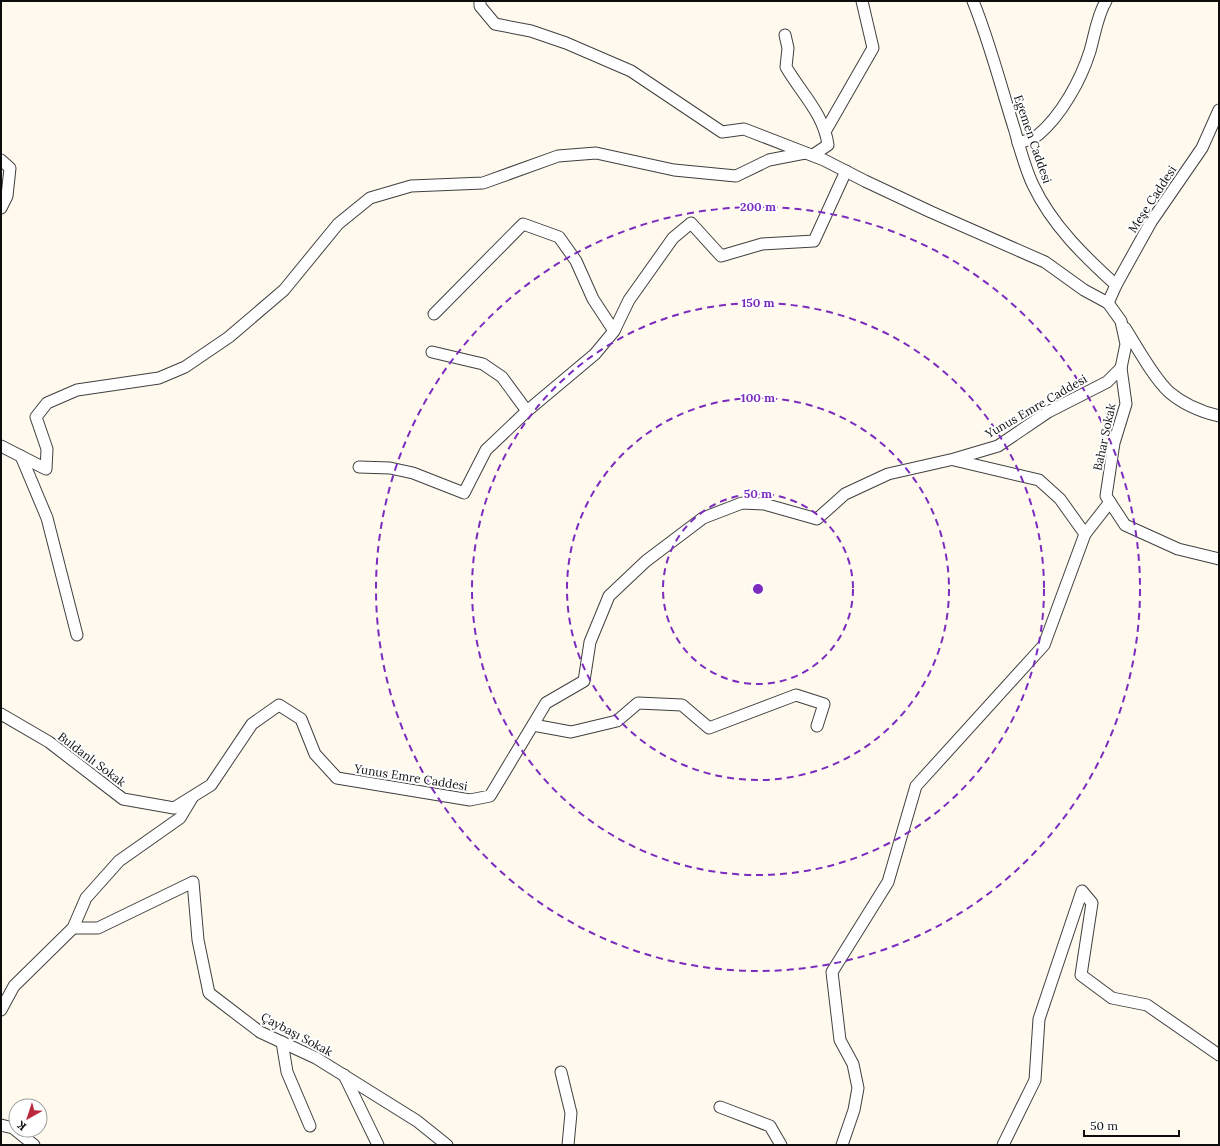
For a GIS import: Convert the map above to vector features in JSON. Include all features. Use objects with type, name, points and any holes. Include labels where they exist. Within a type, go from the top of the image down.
[{"type":"street","points":[[480,1],[480,6],[495,24],[531,31],[566,43],[631,71],[722,132],[744,129],[809,154],[931,212],[1045,262],[1084,290],[1108,303],[1148,364],[1170,392],[1202,411],[1219,416]]},
{"type":"street","points":[[826,130],[873,48],[862,1]]},
{"type":"street","name":"Egemen Caddesi","points":[[972,1],[986,34],[1018,143],[1033,185],[1060,229],[1086,258],[1116,285]]},
{"type":"street","points":[[1018,143],[1037,136],[1058,115],[1079,77],[1090,52],[1100,10],[1106,1]]},
{"type":"street","points":[[1,446],[46,469],[47,449],[36,417],[47,403],[77,390],[159,378],[185,367],[229,337],[284,290],[338,224],[370,198],[411,186],[483,183],[558,156],[596,153],[674,170],[736,176],[769,160],[809,154],[828,145],[826,130],[808,98],[786,67],[788,48],[785,35]]},
{"type":"street","name":"Meşe Caddesi","points":[[1108,303],[1116,285],[1151,222],[1202,148],[1219,110]]},
{"type":"street","points":[[1,160],[10,168],[7,196],[1,208]]},
{"type":"street","points":[[359,467],[390,468],[412,473],[464,493],[486,450],[527,411],[595,354],[614,331],[629,300],[673,238],[692,223],[721,256],[762,244],[814,241],[846,171]]},
{"type":"street","points":[[434,314],[523,224],[559,238],[576,261],[593,299],[614,331]]},
{"type":"street","points":[[1121,321],[1126,344],[1121,368]]},
{"type":"street","points":[[432,352],[483,364],[502,377],[527,411]]},
{"type":"street","name":"Yunus Emre Caddesi","points":[[174,808],[211,785],[252,724],[279,705],[301,719],[315,754],[337,778],[470,800],[490,796],[546,704],[584,681],[590,642],[609,596],[646,561],[703,518],[742,502],[764,504],[817,519],[845,494],[888,474],[954,460],[998,446],[1048,412],[1107,382],[1121,368]]},
{"type":"street","name":"Bahar Sokak","points":[[1121,368],[1126,404],[1114,444],[1106,496],[1125,525],[1178,549],[1219,559]]},
{"type":"street","points":[[21,456],[47,518],[77,635]]},
{"type":"street","points":[[954,460],[1039,480],[1060,499],[1085,534]]},
{"type":"street","points":[[842,1145],[854,1110],[858,1088],[853,1064],[840,1040],[832,972],[888,882],[916,786],[1044,645],[1085,534],[1110,502]]},
{"type":"street","points":[[533,725],[571,732],[617,721],[638,703],[682,705],[709,728],[796,696],[824,704],[817,726]]},
{"type":"street","name":"Buldanlı Sokak","points":[[1,714],[49,742],[124,799],[174,808]]},
{"type":"street","name":"Yunus Emre Caddesi","points":[[1,1010],[14,986],[73,928],[86,898],[114,866],[180,818],[194,796]]},
{"type":"street","name":"Çaybaşı Sokak","points":[[73,928],[98,928],[194,882],[198,940],[209,994],[260,1032],[316,1058],[417,1120],[447,1145]]},
{"type":"street","points":[[1003,1145],[1035,1080],[1039,1019],[1082,891],[1092,903],[1081,975],[1112,998],[1147,1006],[1219,1055]]},
{"type":"street","points":[[282,1042],[287,1072],[310,1126]]},
{"type":"street","points":[[561,1072],[571,1112],[568,1145]]},
{"type":"street","points":[[344,1075],[378,1145]]},
{"type":"street","points":[[720,1107],[770,1126],[781,1145]]},
{"type":"street","points":[[1,1125],[13,1128],[34,1145]]}]
